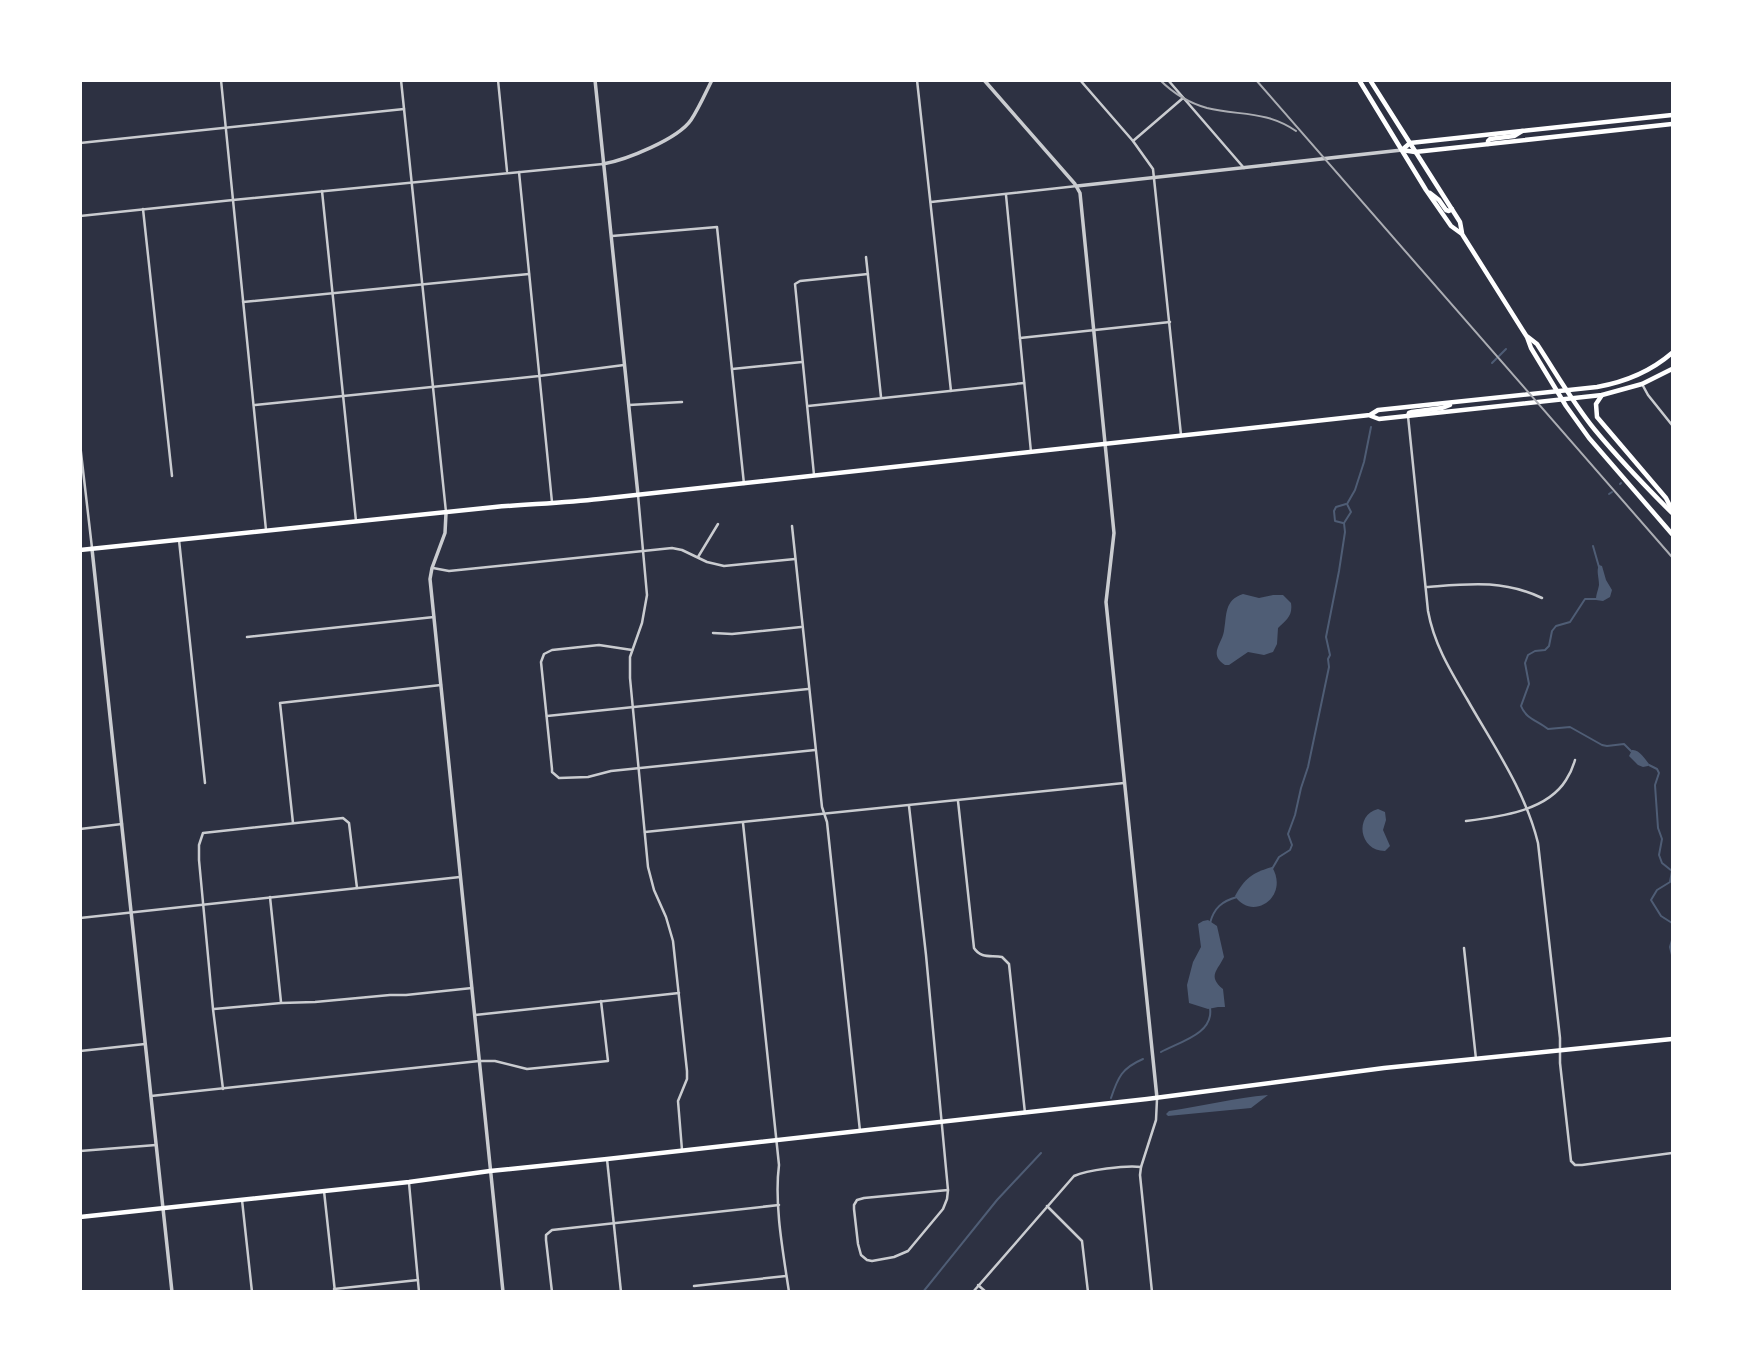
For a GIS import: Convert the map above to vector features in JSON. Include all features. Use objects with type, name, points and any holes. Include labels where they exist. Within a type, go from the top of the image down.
[{"type":"main road","points":[[1359,80],[1426,190],[1451,226],[1462,234],[1527,337],[1562,400],[1589,438],[1672,534]]},
{"type":"main road","points":[[1370,80],[1460,222],[1462,234]]},
{"type":"main road","points":[[1402,150],[1410,143],[1672,115]]},
{"type":"main road","points":[[1402,150],[1415,152],[1672,124]]},
{"type":"main road","points":[[1488,144],[1490,139],[1514,136],[1523,130]]},
{"type":"main road","points":[[1426,190],[1439,200],[1447,211],[1452,209]]},
{"type":"main road","points":[[1527,337],[1537,344],[1595,430],[1672,513]]},
{"type":"main road","points":[[80,551],[814,477],[1370,415],[1378,410],[1597,387],[1625,380],[1647,370],[1672,353]]},
{"type":"main road","points":[[1370,415],[1379,419],[1602,395],[1642,384],[1672,369]]},
{"type":"main road","points":[[1602,395],[1596,404],[1597,416],[1666,498],[1672,513]]},
{"type":"main road","points":[[1408,416],[1412,412],[1442,408],[1457,402]]},
{"type":"main road","points":[[1661,521],[1672,528]]},
{"type":"main road","points":[[80,1217],[1157,1098],[1384,1068],[1672,1039]]},
{"type":"street","points":[[222,80],[266,531]]},
{"type":"street","points":[[401,80],[446,513],[445,533],[430,579],[503,1292]]},
{"type":"street","points":[[498,80],[507,172]]},
{"type":"street","points":[[595,80],[647,595],[629,669],[632,707],[650,878],[670,927],[679,993],[687,1071],[687,1079],[678,1101],[682,1150]]},
{"type":"street","points":[[80,216],[603,164],[627,159],[678,132],[691,120],[712,80]]},
{"type":"street","points":[[918,80],[951,391]]},
{"type":"street","points":[[984,80],[1077,186],[1080,196],[1114,533],[1106,602],[1157,1098],[1156,1120],[1140,1175],[1152,1292]]},
{"type":"street","points":[[1080,80],[1150,163],[1155,178],[1181,435]]},
{"type":"street","points":[[1168,80],[1244,168]]},
{"type":"street","points":[[1133,141],[1183,98]]},
{"type":"street","points":[[80,143],[404,109]]},
{"type":"street","points":[[931,202],[1402,150]]},
{"type":"street","points":[[519,172],[552,502]]},
{"type":"street","points":[[322,191],[356,522]]},
{"type":"street","points":[[1006,195],[1031,452]]},
{"type":"street","points":[[143,209],[172,476]]},
{"type":"street","points":[[611,237],[713,226],[719,230],[744,484]]},
{"type":"street","points":[[866,257],[881,398]]},
{"type":"street","points":[[243,302],[528,274]]},
{"type":"street","points":[[814,477],[794,287],[800,281],[868,274]]},
{"type":"street","points":[[1020,338],[1170,322]]},
{"type":"street","points":[[733,369],[802,362]]},
{"type":"street","points":[[254,405],[624,365]]},
{"type":"street","points":[[807,406],[1024,383]]},
{"type":"street","points":[[1642,384],[1672,425]]},
{"type":"street","points":[[629,405],[682,402]]},
{"type":"street","points":[[1408,416],[1430,621],[1439,648],[1517,787],[1534,828],[1540,857],[1571,1161],[1575,1165],[1582,1165],[1672,1153]]},
{"type":"street","points":[[80,444],[172,1292]]},
{"type":"street","points":[[698,557],[718,524]]},
{"type":"street","points":[[792,526],[801,627],[815,750],[827,822],[860,1131]]},
{"type":"street","points":[[179,540],[205,783]]},
{"type":"street","points":[[432,568],[449,572],[676,548],[712,564],[724,566],[795,559]]},
{"type":"street","points":[[1426,587],[1484,583],[1520,589],[1542,597]]},
{"type":"street","points":[[247,637],[434,617]]},
{"type":"street","points":[[713,633],[732,634],[801,627]]},
{"type":"street","points":[[632,650],[599,645],[552,650],[544,654],[541,662],[552,772],[555,775],[562,779],[594,776],[611,771],[815,750]]},
{"type":"street","points":[[293,823],[280,703],[441,685]]},
{"type":"street","points":[[546,716],[808,689]]},
{"type":"street","points":[[1466,821],[1501,817],[1548,799],[1561,787],[1576,760]]},
{"type":"street","points":[[645,832],[1124,783]]},
{"type":"street","points":[[958,801],[974,948],[983,956],[1002,957],[1009,964],[1025,1113]]},
{"type":"street","points":[[909,806],[948,1190],[943,1209],[905,1253],[877,1260],[867,1260],[861,1255],[854,1209],[857,1200],[948,1190]]},
{"type":"street","points":[[223,1089],[202,904],[198,852],[203,833],[341,818],[349,823],[356,888]]},
{"type":"street","points":[[743,823],[779,1165],[777,1182],[789,1292]]},
{"type":"street","points":[[80,829],[122,824]]},
{"type":"street","points":[[80,918],[460,877]]},
{"type":"street","points":[[270,897],[281,1003]]},
{"type":"street","points":[[1464,948],[1476,1059]]},
{"type":"street","points":[[213,1009],[472,988]]},
{"type":"street","points":[[475,1015],[679,993]]},
{"type":"street","points":[[151,1096],[479,1061],[495,1061],[527,1069],[608,1061],[601,1001]]},
{"type":"street","points":[[80,1051],[145,1044]]},
{"type":"street","points":[[80,1151],[156,1145]]},
{"type":"street","points":[[607,1160],[621,1292]]},
{"type":"street","points":[[973,1292],[1070,1179],[1077,1174],[1141,1167]]},
{"type":"street","points":[[409,1182],[419,1292]]},
{"type":"street","points":[[324,1191],[334,1290],[418,1280]]},
{"type":"street","points":[[242,1200],[252,1292]]},
{"type":"street","points":[[552,1292],[546,1240],[548,1232],[779,1205]]},
{"type":"street","points":[[1047,1206],[1082,1241],[1088,1292]]},
{"type":"street","points":[[694,1286],[786,1276]]},
{"type":"street","points":[[978,1285],[986,1292]]},
{"type":"water","points":[[1599,565],[1602,566],[1612,590],[1610,597],[1603,601],[1596,600]]},
{"type":"water","points":[[1243,594],[1259,598],[1283,595],[1291,603],[1291,611],[1278,628],[1277,644],[1273,652],[1264,655],[1248,652],[1225,665],[1217,657],[1217,649],[1224,631],[1229,604]]},
{"type":"water","points":[[1632,750],[1642,755],[1648,766],[1638,765],[1629,756]]},
{"type":"water","points":[[1378,809],[1385,812],[1383,830],[1390,846],[1385,851],[1370,845],[1363,832],[1365,818]]},
{"type":"water","points":[[1272,867],[1276,888],[1267,903],[1250,907],[1235,896],[1250,877]]},
{"type":"water","points":[[1208,920],[1217,926],[1224,957],[1215,977],[1223,989],[1225,1007],[1208,1009],[1189,1003],[1187,985],[1193,962],[1201,947],[1198,924]]},
{"type":"water","points":[[1268,1095],[1251,1108],[1168,1116],[1166,1114],[1169,1111]]},
{"type":"waterway","points":[[1492,363],[1506,349]]},
{"type":"waterway","points":[[1272,869],[1279,857],[1290,850],[1292,845],[1288,834],[1308,767],[1329,667],[1330,655],[1326,637],[1339,571],[1344,523],[1351,512],[1347,504],[1355,490],[1364,462],[1371,427]]},
{"type":"waterway","points":[[1343,523],[1335,521],[1334,511],[1336,507],[1346,504]]},
{"type":"waterway","points":[[1593,546],[1599,567]]},
{"type":"waterway","points":[[1596,599],[1585,599],[1570,622],[1556,626],[1552,631],[1549,646],[1545,650],[1528,655],[1525,663],[1529,684],[1521,706],[1529,717],[1548,729],[1570,727],[1602,745],[1624,744],[1631,751]]},
{"type":"waterway","points":[[1649,765],[1659,773],[1655,785],[1658,828],[1662,839],[1659,855],[1662,863],[1672,871],[1670,882],[1657,890],[1651,900],[1661,916],[1672,923]]},
{"type":"waterway","points":[[1210,923],[1219,906],[1237,897]]},
{"type":"waterway","points":[[1672,940],[1672,955]]},
{"type":"waterway","points":[[1161,1052],[1201,1031],[1210,1017],[1210,1008]]},
{"type":"waterway","points":[[1111,1098],[1122,1074],[1143,1059]]},
{"type":"waterway","points":[[923,1292],[997,1200],[1041,1153]]},
{"type":"railway","points":[[1160,80],[1182,97],[1200,106],[1263,117],[1285,124],[1296,131]]},
{"type":"railway","points":[[1256,80],[1672,557]]}]
